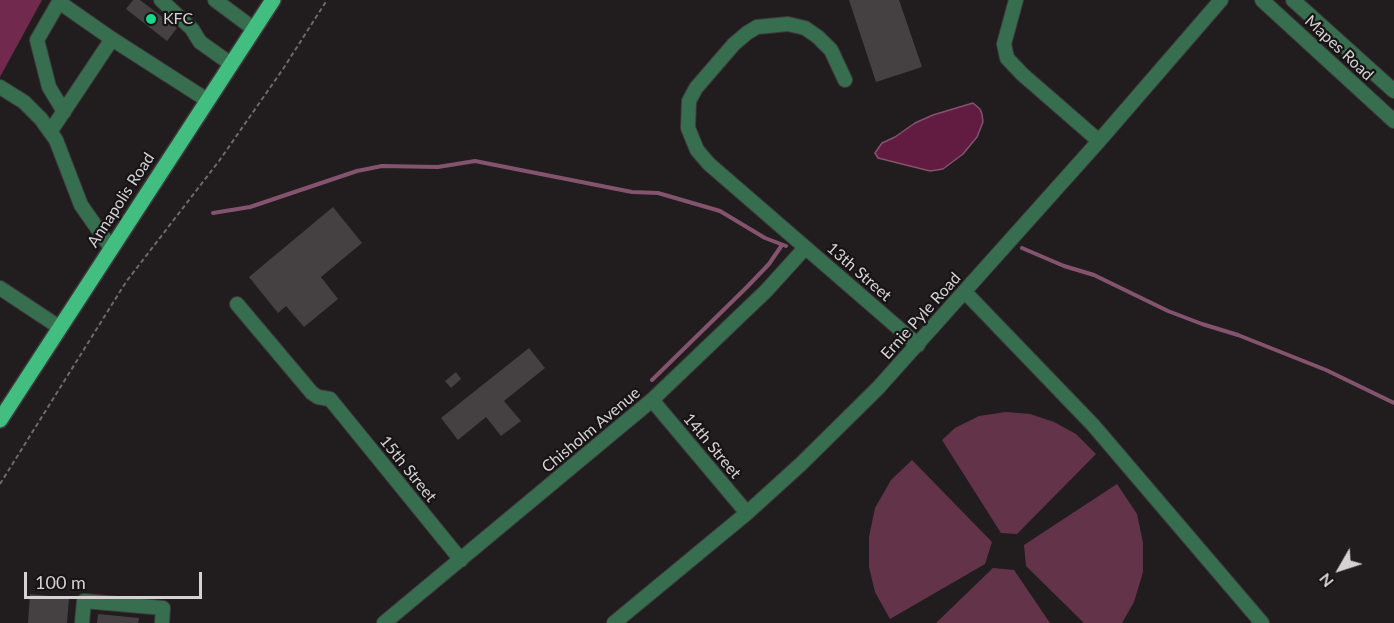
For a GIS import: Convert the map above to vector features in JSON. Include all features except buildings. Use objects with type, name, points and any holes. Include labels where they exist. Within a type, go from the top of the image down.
[{"type":"main road","name":"Annapolis Road","points":[[0,420],[273,0]]},
{"type":"street","points":[[161,0],[192,29],[200,42],[231,64]]},
{"type":"street","points":[[214,0],[254,29]]},
{"type":"street","points":[[1016,0],[1004,44],[1007,58],[1022,75],[1099,141]]},
{"type":"street","name":"Ernie Pyle Road","points":[[614,623],[747,513],[835,432],[918,345],[1221,0]]},
{"type":"street","name":"Mapes Road","points":[[1262,0],[1394,121]]},
{"type":"street","name":"Mapes Road","points":[[1295,1],[1394,91]]},
{"type":"street","points":[[64,112],[49,87],[37,40],[59,2],[207,100]]},
{"type":"street","name":"13th Street","points":[[845,80],[831,50],[805,28],[788,24],[756,27],[734,45],[704,77],[690,101],[688,128],[697,150],[709,164],[918,345]]},
{"type":"street","points":[[51,132],[112,39]]},
{"type":"street","points":[[0,87],[24,102],[51,132],[81,205],[111,248]]},
{"type":"street","name":"Chisholm Avenue","points":[[384,623],[652,400],[734,323],[805,248]]},
{"type":"street","points":[[0,288],[59,327]]},
{"type":"street","points":[[965,292],[1093,425],[1262,623]]},
{"type":"street","name":"15th Street","points":[[237,304],[312,393],[318,397],[330,399],[461,560]]},
{"type":"street","name":"14th Street","points":[[652,400],[747,513]]},
{"type":"street","points":[[82,623],[84,600],[164,608],[162,623]]},
{"type":"path","points":[[0,484],[126,282],[219,161],[283,69],[327,0]]},
{"type":"shaded area","points":[[0,0],[42,0],[0,77]]},
{"type":"shaded area","points":[[973,103],[980,109],[983,122],[977,137],[963,154],[943,169],[930,171],[878,158],[875,153],[882,143],[915,123]]},
{"type":"shaded area","points":[[1006,412],[1030,414],[1054,422],[1076,434],[1096,454],[1017,534],[1001,533],[942,440],[955,428],[979,416]]},
{"type":"shaded area","points":[[912,460],[992,542],[985,564],[890,619],[875,592],[869,567],[869,537],[875,508],[891,480]]},
{"type":"shaded area","points":[[1117,484],[1137,514],[1143,543],[1143,572],[1134,602],[1122,623],[1084,623],[1026,566],[1024,545]]},
{"type":"shaded area","points":[[993,568],[1014,570],[1050,623],[936,623]]},
{"type":"waterway","points":[[213,213],[250,207],[357,171],[382,166],[438,167],[475,161],[632,192],[658,193],[720,211],[765,238],[786,246]]},
{"type":"waterway","points":[[652,380],[747,287],[769,264],[782,245]]},
{"type":"waterway","points":[[1022,248],[1064,266],[1094,275],[1168,311],[1238,335],[1326,370],[1394,403]]},
{"type":"place","name":"KFC","points":[[151,19]]}]
